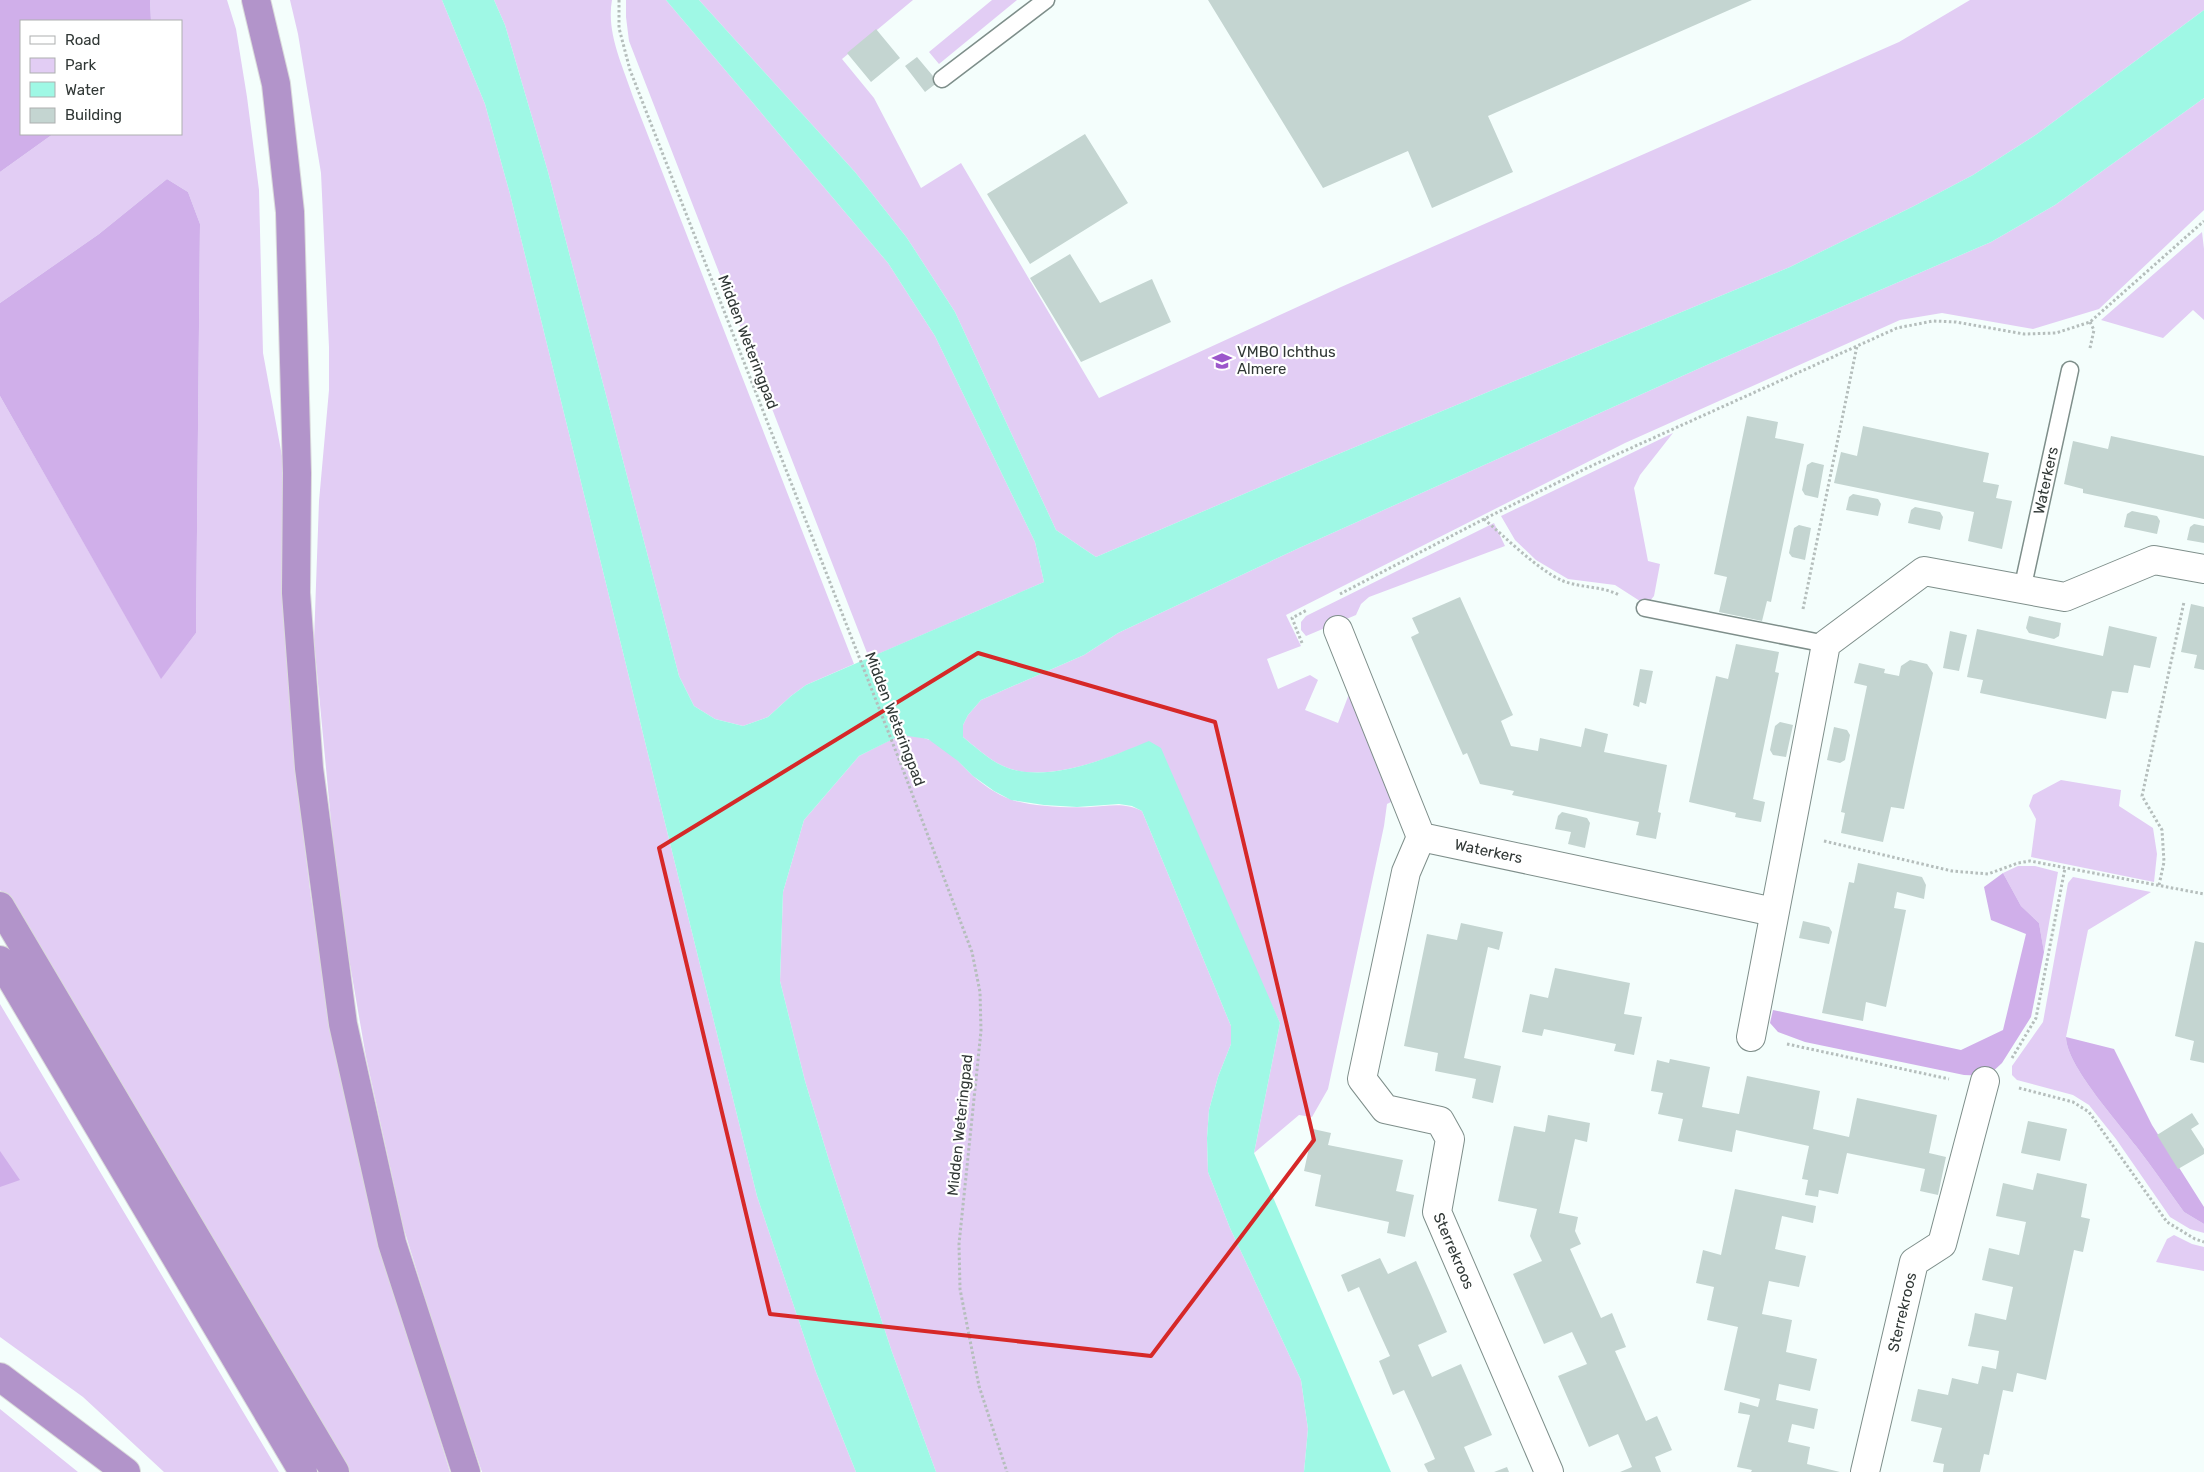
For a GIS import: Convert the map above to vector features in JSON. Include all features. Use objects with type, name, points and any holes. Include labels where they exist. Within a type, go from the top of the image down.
[{"type":"highway","points":[[256,0],[276,84],[290,212],[297,473],[296,593],[309,768],[342,1024],[392,1243],[466,1472]]},
{"type":"highway","points":[[0,906],[335,1472]]},
{"type":"highway","points":[[0,960],[303,1472]]},
{"type":"highway","points":[[0,1377],[126,1472]]},
{"type":"street","points":[[1751,1037],[1826,644],[1924,571],[2065,597],[2154,560],[2198,568]]},
{"type":"street","points":[[1338,630],[1420,837]]},
{"type":"street","name":"Waterkers","points":[[1420,837],[1774,912]]},
{"type":"street","name":"Sterrekroos","points":[[1420,837],[1406,872],[1362,1079],[1385,1109],[1440,1121],[1450,1139],[1437,1212],[1549,1472]]},
{"type":"street","name":"Sterrekroos","points":[[1865,1472],[1914,1262],[1942,1244],[1991,1081]]},
{"type":"lane","points":[[942,79],[1046,0]]},
{"type":"lane","name":"Waterkers","points":[[2022,590],[2070,370]]},
{"type":"lane","points":[[1646,608],[1826,644]]},
{"type":"path","name":"Midden Weteringpad","points":[[619,0],[619,28],[630,70],[902,767],[972,952],[980,992],[982,1031],[959,1244],[960,1289],[978,1386],[1007,1472]]},
{"type":"path","points":[[1336,596],[1588,467],[1897,328],[1933,321],[1956,322],[2024,334],[2056,333],[2090,322],[2204,221]]},
{"type":"path","points":[[1798,638],[1857,345]]},
{"type":"path","points":[[1484,519],[1523,554],[1560,580],[1577,586],[1613,591],[1646,608]]},
{"type":"path","points":[[2159,885],[2164,862],[2162,830],[2142,796],[2198,568]]},
{"type":"path","points":[[1309,609],[1292,618],[1302,642],[1338,630]]},
{"type":"path","points":[[1790,833],[1952,871],[1988,874],[2018,863],[2030,861],[2204,894]]},
{"type":"path","points":[[1991,1081],[2036,1018],[2065,868]]},
{"type":"path","points":[[1751,1037],[1965,1082],[1991,1081],[2073,1102],[2089,1112],[2167,1222],[2195,1239],[2204,1242]]},
{"type":"highlighted area","points":[[978,653],[1215,722],[1314,1140],[1151,1356],[770,1314],[659,848]]},
{"type":"green space","points":[[150,0],[227,0],[236,29],[259,190],[263,353],[289,494],[301,815],[311,898],[339,1068],[380,1242],[450,1472],[347,1472],[135,1120],[0,890],[0,396],[161,678],[196,633],[200,224],[188,192],[167,179],[99,234],[0,303],[0,172],[52,135],[182,135],[182,20],[151,20]]},
{"type":"green space","points":[[290,0],[442,0],[485,104],[510,194],[757,1196],[816,1372],[856,1472],[482,1472],[450,1379],[403,1226],[366,1057],[338,895],[314,641],[319,501],[329,390],[329,347],[321,173],[298,34]]},
{"type":"green space","points":[[494,0],[612,0],[611,25],[613,37],[633,97],[854,664],[806,685],[768,717],[743,726],[715,719],[694,706],[679,676],[548,172],[505,25]]},
{"type":"green space","points":[[626,0],[666,0],[888,263],[935,336],[1035,542],[1044,582],[869,658],[629,41]]},
{"type":"green space","points":[[699,0],[913,0],[842,59],[874,98],[921,188],[961,163],[1099,398],[1341,287],[1899,42],[1970,0],[2204,0],[2204,10],[2037,134],[1973,175],[1914,206],[1790,267],[1319,462],[1096,557],[1056,530],[955,312],[907,238],[855,172]]},
{"type":"green space","points":[[992,0],[1017,0],[939,64],[929,52]]},
{"type":"green space","points":[[2204,98],[2204,210],[2099,309],[2033,329],[1942,313],[1900,320],[1625,443],[1286,615],[1301,646],[1267,659],[1278,689],[1310,675],[1318,680],[1305,710],[1338,723],[1349,694],[1397,799],[1387,804],[1384,826],[1328,1089],[1312,1117],[1299,1115],[1254,1153],[1280,1023],[1149,742],[1114,756],[1073,768],[1033,773],[1014,770],[997,763],[963,737],[963,725],[968,715],[981,700],[1084,655],[1118,633],[1299,548],[1709,364],[1991,242],[2055,205]]},
{"type":"green space","points":[[2202,232],[2204,249],[2204,320],[2193,310],[2163,338],[2101,320]]},
{"type":"green space","points":[[1673,433],[1640,475],[1634,488],[1648,561],[1660,564],[1654,596],[1649,602],[1643,603],[1615,585],[1568,579],[1536,560],[1515,540],[1501,516]]},
{"type":"green space","points":[[1494,523],[1505,546],[1369,597],[1361,604],[1356,615],[1306,636],[1301,630],[1301,622],[1306,616]]},
{"type":"green space","points":[[900,735],[921,737],[933,741],[951,754],[984,785],[1018,802],[1060,807],[1129,806],[1142,811],[1231,1026],[1231,1044],[1218,1077],[1209,1110],[1207,1138],[1208,1172],[1230,1228],[1301,1380],[1308,1429],[1304,1472],[936,1472],[892,1352],[831,1167],[805,1081],[780,981],[783,892],[804,820],[859,756]]},
{"type":"green space","points":[[2061,780],[2121,790],[2119,806],[2153,828],[2157,854],[2154,882],[2031,857],[2036,819],[2029,806],[2033,795]]},
{"type":"green space","points":[[2018,866],[2035,866],[2058,872],[2044,952],[2039,923],[2021,906],[2003,873]]},
{"type":"green space","points":[[2073,877],[2151,892],[2088,930],[2066,1037],[2068,1049],[2074,1062],[2094,1093],[2184,1212],[2204,1224],[2204,1233],[2190,1229],[2170,1217],[2116,1139],[2089,1105],[2073,1095],[2017,1080],[2012,1075],[2012,1066],[2043,1022],[2068,883]]},
{"type":"green space","points":[[0,1004],[279,1472],[164,1472],[83,1397],[0,1337]]},
{"type":"green space","points":[[2174,1235],[2192,1244],[2204,1247],[2204,1271],[2156,1262],[2167,1239]]},
{"type":"green space","points":[[0,1409],[78,1472],[0,1472]]},
{"type":"shaded area","points":[[0,0],[150,0],[151,20],[20,20],[20,135],[52,135],[0,172]]},
{"type":"shaded area","points":[[167,179],[188,192],[200,224],[196,633],[161,679],[0,396],[0,303],[99,234]]},
{"type":"shaded area","points":[[2003,873],[2021,906],[2039,923],[2044,952],[2031,1017],[2002,1063],[1988,1076],[1964,1075],[1805,1042],[1778,1032],[1770,1023],[1773,1010],[1961,1050],[2003,1030],[2026,934],[1991,920],[1984,887]]},
{"type":"shaded area","points":[[2066,1037],[2114,1049],[2152,1125],[2204,1207],[2204,1224],[2184,1212],[2094,1093],[2074,1062],[2068,1049]]},
{"type":"shaded area","points":[[0,1151],[20,1180],[0,1187]]},
{"type":"water","points":[[442,0],[494,0],[505,25],[548,172],[679,676],[694,706],[715,719],[743,726],[768,717],[806,685],[1044,582],[1035,542],[935,336],[888,263],[666,0],[699,0],[855,172],[907,238],[955,312],[1056,530],[1096,557],[1319,462],[1790,267],[1914,206],[1973,175],[2037,134],[2204,10],[2204,98],[2055,205],[1991,242],[1709,364],[1299,548],[1118,633],[1084,655],[981,700],[968,715],[963,725],[963,737],[997,763],[1014,770],[1053,772],[1074,768],[1149,741],[1161,748],[1280,1023],[1254,1153],[1391,1472],[1304,1472],[1308,1429],[1301,1380],[1230,1228],[1208,1172],[1207,1138],[1209,1110],[1218,1077],[1231,1044],[1231,1026],[1142,811],[1132,806],[1119,804],[1077,807],[1011,800],[973,776],[958,761],[928,739],[901,735],[859,756],[804,820],[783,892],[780,981],[805,1081],[831,1167],[892,1352],[936,1472],[856,1472],[816,1372],[757,1196],[510,194],[485,104]]},
{"type":"building","points":[[1208,0],[1752,0],[1488,116],[1513,172],[1432,208],[1408,151],[1323,188]]},
{"type":"building","points":[[876,29],[900,58],[871,82],[847,53]]},
{"type":"building","points":[[917,57],[938,82],[925,92],[905,66]]},
{"type":"building","points":[[1085,134],[1128,203],[1030,264],[987,194]]},
{"type":"building","points":[[1070,254],[1100,303],[1152,279],[1171,322],[1081,362],[1030,278]]},
{"type":"building","points":[[1747,416],[1778,422],[1775,438],[1804,444],[1771,602],[1767,601],[1762,621],[1719,612],[1727,577],[1714,574]]},
{"type":"building","points":[[1863,426],[1989,453],[1983,482],[1999,485],[1996,498],[2012,501],[2002,549],[1968,541],[1974,512],[1834,483],[1841,452],[1857,456]]},
{"type":"building","points":[[2111,436],[2204,456],[2204,519],[2083,493],[2083,489],[2064,484],[2073,441],[2108,449]]},
{"type":"building","points":[[1812,462],[1824,465],[1818,498],[1805,495],[1802,490],[1807,465]]},
{"type":"building","points":[[1853,494],[1878,499],[1881,504],[1878,516],[1846,510],[1849,497]]},
{"type":"building","points":[[1915,507],[1940,512],[1943,517],[1940,530],[1908,523],[1911,510]]},
{"type":"building","points":[[2132,511],[2157,516],[2160,521],[2157,534],[2124,527],[2127,514]]},
{"type":"building","points":[[2194,524],[2204,526],[2204,543],[2187,540],[2190,527]]},
{"type":"building","points":[[1799,525],[1811,528],[1805,560],[1792,557],[1789,553],[1794,528]]},
{"type":"building","points":[[1460,597],[1513,715],[1501,721],[1511,746],[1538,751],[1540,738],[1581,747],[1585,728],[1608,734],[1604,752],[1667,765],[1658,812],[1661,813],[1656,839],[1636,835],[1639,822],[1512,795],[1514,791],[1480,784],[1467,753],[1463,755],[1411,637],[1419,633],[1412,618]]},
{"type":"building","points":[[2191,604],[2204,607],[2204,670],[2194,668],[2197,655],[2181,652]]},
{"type":"building","points":[[2029,616],[2061,623],[2059,636],[2054,639],[2029,633],[2026,628]]},
{"type":"building","points":[[2109,626],[2157,637],[2150,668],[2134,665],[2128,693],[2112,691],[2106,719],[1980,693],[1983,680],[1967,677],[1977,629],[2103,656]]},
{"type":"building","points":[[1950,631],[1967,635],[1959,671],[1943,668]]},
{"type":"building","points":[[1736,644],[1779,652],[1775,672],[1779,673],[1753,799],[1765,802],[1761,822],[1735,817],[1736,813],[1689,802],[1716,676],[1728,679]]},
{"type":"building","points":[[1910,660],[1927,664],[1933,673],[1904,809],[1891,807],[1883,842],[1841,833],[1845,813],[1841,812],[1867,686],[1854,683],[1859,663],[1885,669],[1884,673],[1899,676],[1901,666]]},
{"type":"building","points":[[1640,669],[1653,671],[1646,704],[1640,702],[1639,707],[1633,705]]},
{"type":"building","points":[[1780,722],[1793,725],[1786,757],[1773,755],[1770,750],[1775,726]]},
{"type":"building","points":[[1834,727],[1847,730],[1850,735],[1845,760],[1840,763],[1827,760]]},
{"type":"building","points":[[1562,812],[1587,818],[1590,823],[1585,848],[1568,844],[1571,832],[1555,829],[1558,816]]},
{"type":"building","points":[[1858,863],[1922,877],[1926,885],[1924,899],[1897,892],[1894,908],[1906,910],[1886,1007],[1866,1002],[1863,1021],[1822,1013],[1849,882],[1854,883]]},
{"type":"building","points":[[1803,921],[1829,927],[1832,932],[1829,944],[1799,938]]},
{"type":"building","points":[[1461,923],[1503,932],[1499,950],[1488,947],[1464,1058],[1501,1066],[1493,1103],[1472,1098],[1476,1079],[1435,1071],[1438,1053],[1404,1046],[1427,934],[1457,940]]},
{"type":"building","points":[[2195,941],[2204,943],[2204,1063],[2190,1060],[2194,1041],[2175,1036]]},
{"type":"building","points":[[1555,968],[1630,983],[1624,1014],[1642,1017],[1634,1055],[1614,1051],[1616,1044],[1544,1029],[1542,1036],[1522,1032],[1530,994],[1548,998]]},
{"type":"building","points":[[1670,1059],[1710,1067],[1702,1107],[1739,1114],[1747,1076],[1820,1091],[1813,1129],[1849,1137],[1857,1098],[1937,1115],[1929,1153],[1946,1157],[1938,1195],[1920,1191],[1925,1169],[1847,1153],[1838,1194],[1819,1190],[1818,1197],[1805,1195],[1808,1180],[1802,1179],[1809,1146],[1736,1130],[1732,1152],[1678,1141],[1683,1119],[1658,1114],[1663,1093],[1651,1091],[1657,1060],[1669,1063]]},
{"type":"building","points":[[2192,1113],[2199,1124],[2191,1129],[2204,1149],[2204,1154],[2178,1169],[2157,1135]]},
{"type":"building","points":[[1548,1115],[1590,1123],[1587,1142],[1575,1139],[1559,1213],[1578,1217],[1575,1231],[1581,1244],[1570,1249],[1601,1318],[1612,1313],[1626,1347],[1615,1351],[1646,1421],[1657,1416],[1672,1450],[1655,1457],[1661,1472],[1620,1472],[1632,1467],[1618,1434],[1589,1447],[1558,1376],[1587,1364],[1572,1332],[1544,1344],[1513,1274],[1542,1261],[1530,1236],[1537,1209],[1498,1201],[1514,1126],[1545,1132]]},
{"type":"building","points":[[2028,1121],[2067,1129],[2060,1161],[2021,1153]]},
{"type":"building","points":[[1313,1129],[1331,1133],[1328,1145],[1403,1160],[1396,1191],[1414,1195],[1405,1237],[1387,1233],[1389,1222],[1315,1206],[1321,1175],[1304,1171]]},
{"type":"building","points":[[2037,1173],[2087,1184],[2081,1217],[2090,1219],[2083,1252],[2074,1250],[2046,1380],[2017,1373],[2013,1392],[2003,1390],[1989,1455],[1984,1454],[1980,1472],[1943,1472],[1944,1464],[1933,1462],[1942,1428],[1911,1421],[1918,1389],[1948,1395],[1952,1378],[1978,1384],[1982,1366],[1996,1369],[1999,1351],[1968,1346],[1975,1313],[2006,1320],[2013,1287],[1982,1280],[1989,1248],[2019,1255],[2026,1222],[1996,1216],[2003,1183],[2033,1190]]},
{"type":"building","points":[[1735,1189],[1816,1206],[1813,1223],[1782,1216],[1775,1249],[1806,1256],[1799,1287],[1769,1281],[1762,1314],[1792,1320],[1786,1352],[1817,1359],[1810,1391],[1779,1384],[1776,1400],[1818,1409],[1814,1429],[1792,1424],[1788,1442],[1810,1447],[1807,1464],[1840,1472],[1751,1472],[1752,1470],[1737,1467],[1750,1415],[1738,1413],[1740,1402],[1758,1407],[1760,1399],[1724,1390],[1738,1327],[1707,1320],[1714,1287],[1696,1283],[1703,1250],[1721,1255]]},
{"type":"building","points":[[1380,1258],[1388,1274],[1416,1261],[1432,1297],[1447,1332],[1418,1345],[1432,1377],[1461,1364],[1492,1435],[1464,1447],[1475,1472],[1428,1472],[1424,1464],[1435,1459],[1420,1425],[1404,1390],[1393,1395],[1379,1361],[1390,1356],[1359,1287],[1348,1292],[1341,1275]]},
{"type":"building","points":[[1507,1467],[1509,1472],[1494,1472]]},
{"type":"place","name":"VMBO Ichthus Almere","points":[[1222,361]]}]
